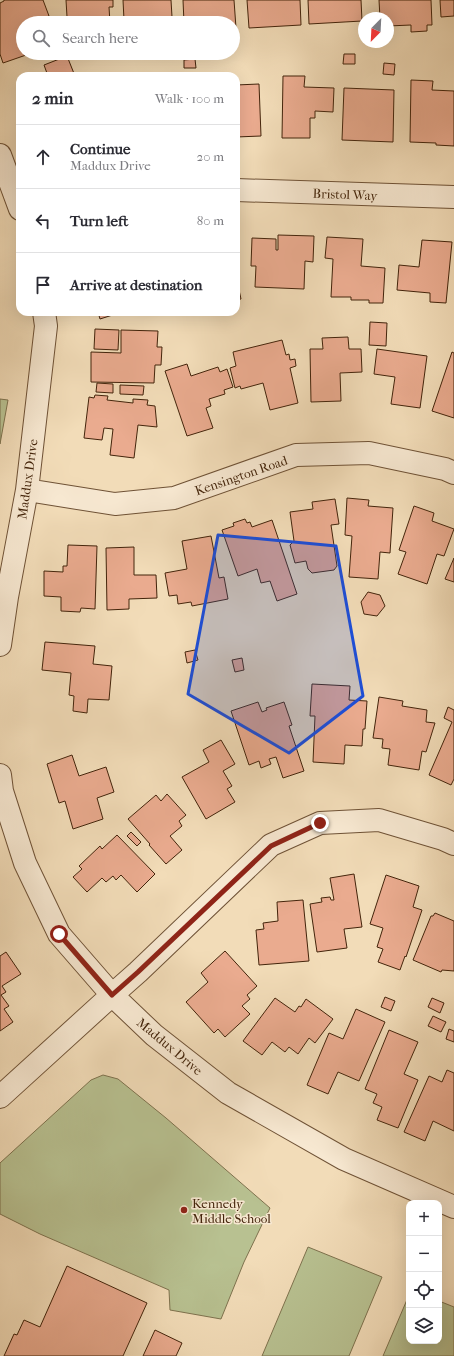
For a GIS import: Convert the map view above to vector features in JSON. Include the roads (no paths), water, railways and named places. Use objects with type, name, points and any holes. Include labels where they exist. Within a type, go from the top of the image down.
[{"type":"street","points":[[0,155],[16,198]]},
{"type":"street","name":"Bristol Way","points":[[240,190],[454,197]]},
{"type":"street","name":"Maddux Drive","points":[[0,645],[7,597],[27,490],[46,326],[45,316]]},
{"type":"street","name":"Kensington Road","points":[[27,490],[115,504],[174,498],[296,456],[368,453],[446,469],[454,473]]},
{"type":"street","name":"Maddux Drive","points":[[0,775],[2,790],[25,863],[59,934],[112,995],[154,1035],[228,1093],[344,1159],[454,1207]]},
{"type":"street","points":[[0,1097],[138,972],[271,846],[320,823],[379,820],[443,839],[454,844]]},
{"type":"place","name":"Kennedy Middle School","points":[[184,1210]]}]
